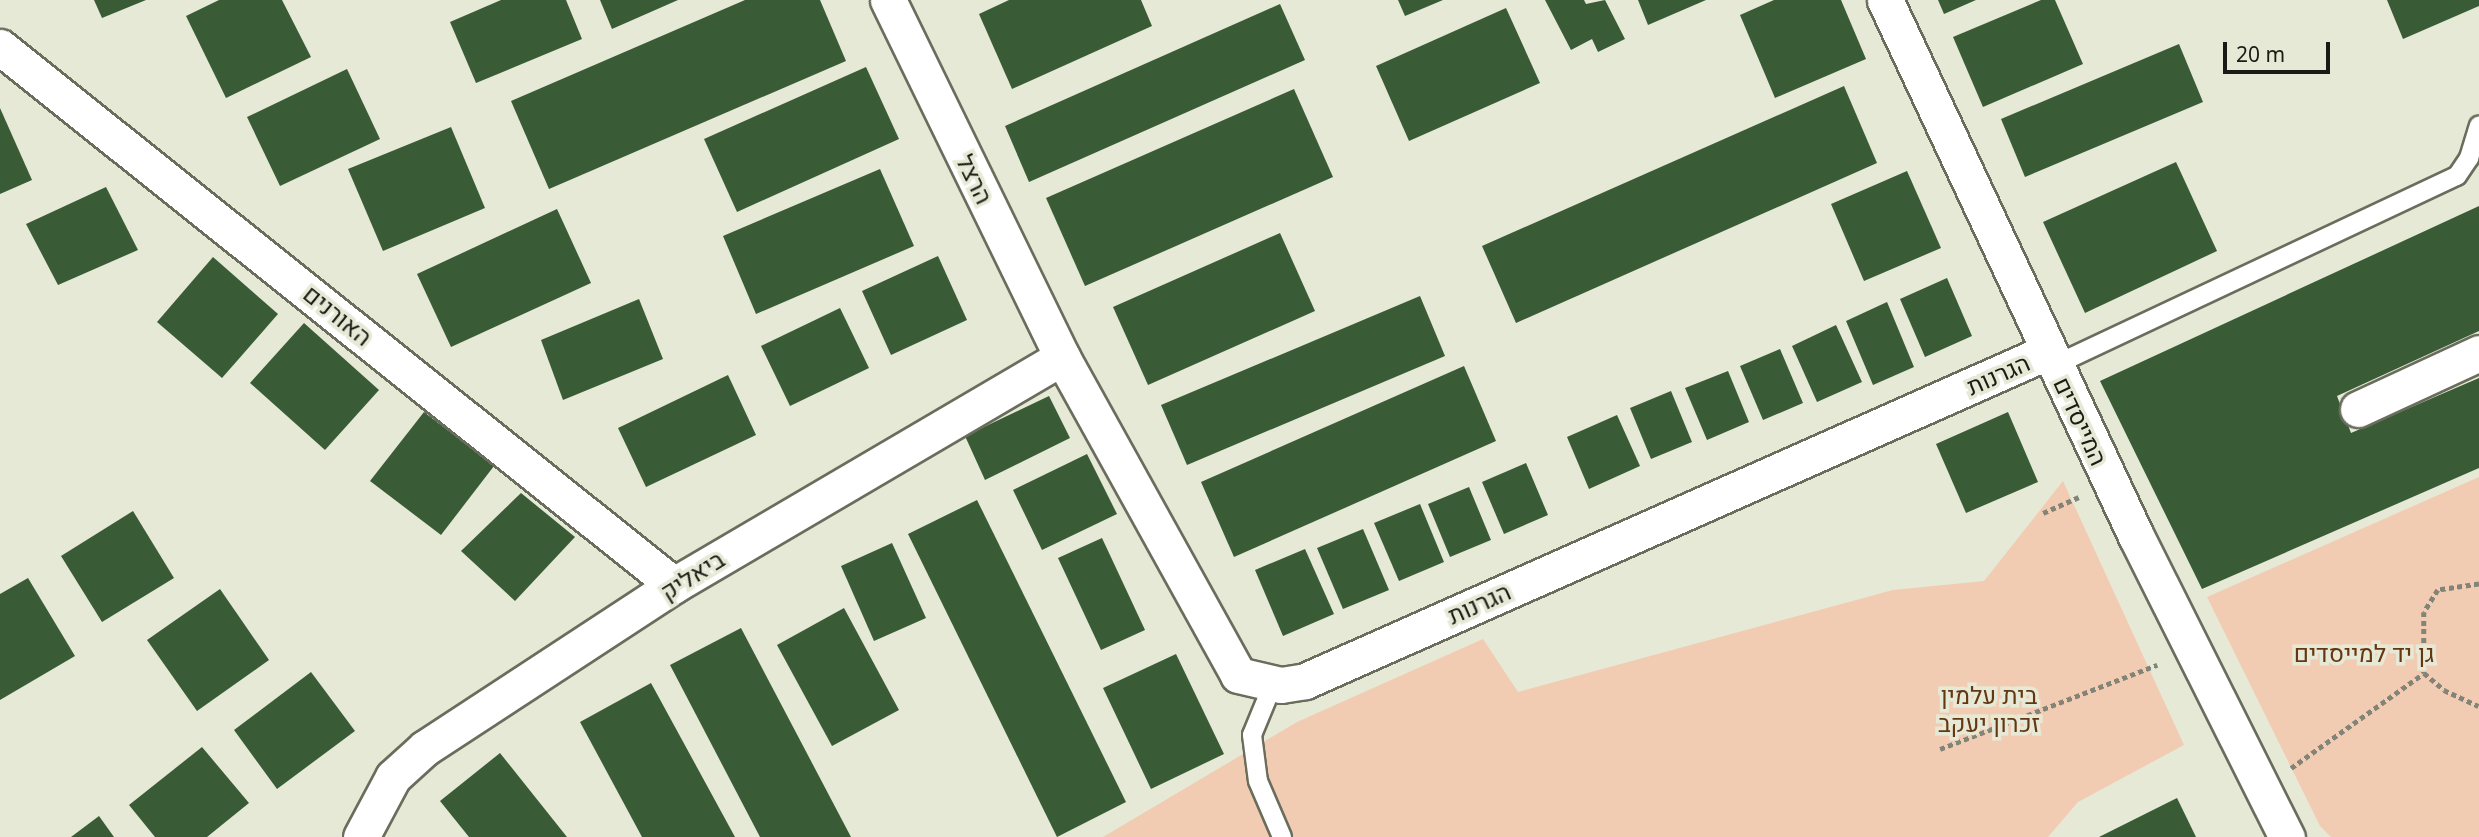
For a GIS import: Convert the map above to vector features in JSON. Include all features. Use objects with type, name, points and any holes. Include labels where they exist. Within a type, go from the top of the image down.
[{"type":"street","name":"הרצל","points":[[888,0],[1062,357]]},
{"type":"street","name":"המייסדים","points":[[1885,0],[2136,537],[2287,837]]},
{"type":"street","name":"האורנים","points":[[0,47],[674,585]]},
{"type":"street","points":[[2358,409],[2479,354]]},
{"type":"street","name":"ביאליק","points":[[361,837],[393,777],[425,748],[674,585],[1062,357]]},
{"type":"street","name":"הגרנות","points":[[1062,357],[1238,675],[1273,684],[1305,681],[2052,358]]},
{"type":"lane","points":[[2052,358],[2457,176],[2469,158],[2479,126]]},
{"type":"lane","points":[[1273,684],[1252,735],[1258,781],[1282,837]]},
{"type":"path","points":[[2043,513],[2086,494]]},
{"type":"path","points":[[2479,584],[2438,590],[2424,612],[2424,673],[2444,690],[2479,706]]},
{"type":"path","points":[[1940,749],[2157,665]]},
{"type":"path","points":[[2284,772],[2424,673]]},
{"type":"green space","name":"גן יד למייסדים","points":[[2479,477],[2479,837],[2331,837],[2320,826],[2207,597]]},
{"type":"green space","name":"בית עלמין זכרון יעקב","points":[[2063,481],[2184,745],[2078,802],[2048,837],[1103,837],[1297,722],[1483,639],[1518,692],[1893,590],[1984,581]]},
{"type":"building","points":[[94,0],[146,0],[102,18]]},
{"type":"building","points":[[219,0],[282,0],[311,57],[226,98],[186,16]]},
{"type":"building","points":[[501,0],[566,0],[582,39],[476,83],[450,22]]},
{"type":"building","points":[[600,0],[678,0],[612,29]]},
{"type":"building","points":[[745,0],[820,0],[846,61],[549,189],[511,101]]},
{"type":"building","points":[[1009,0],[1141,0],[1152,26],[1012,89],[979,14]]},
{"type":"building","points":[[1398,0],[1443,0],[1405,16]]},
{"type":"building","points":[[1545,0],[1584,0],[1586,4],[1605,0],[1625,39],[1598,52],[1592,39],[1571,50]]},
{"type":"building","points":[[1638,0],[1706,0],[1648,25]]},
{"type":"building","points":[[1774,0],[1841,0],[1866,59],[1775,98],[1740,15]]},
{"type":"building","points":[[1938,0],[1976,0],[1944,14]]},
{"type":"building","points":[[2041,0],[2055,0],[2083,64],[1983,107],[1953,37]]},
{"type":"building","points":[[2387,0],[2479,0],[2479,6],[2403,39]]},
{"type":"building","points":[[1280,4],[1305,60],[1029,182],[1005,126]]},
{"type":"building","points":[[1506,8],[1540,83],[1409,141],[1376,66]]},
{"type":"building","points":[[2179,44],[2203,102],[2025,177],[2001,119]]},
{"type":"building","points":[[866,67],[899,139],[737,212],[704,139]]},
{"type":"building","points":[[347,69],[380,139],[280,186],[247,117]]},
{"type":"building","points":[[1844,86],[1877,163],[1516,323],[1482,246]]},
{"type":"building","points":[[1294,89],[1333,177],[1085,286],[1046,198]]},
{"type":"building","points":[[0,108],[32,180],[0,194]]},
{"type":"building","points":[[451,127],[485,208],[383,251],[348,169]]},
{"type":"building","points":[[2176,162],[2217,251],[2085,313],[2043,222]]},
{"type":"building","points":[[880,169],[914,246],[756,314],[723,236]]},
{"type":"building","points":[[1907,171],[1941,248],[1864,281],[1831,204]]},
{"type":"building","points":[[106,187],[138,250],[58,285],[26,224]]},
{"type":"building","points":[[2479,206],[2479,331],[2337,396],[2351,433],[2479,378],[2479,468],[2202,589],[2100,381]]},
{"type":"building","points":[[557,209],[591,283],[451,347],[417,274]]},
{"type":"building","points":[[1280,233],[1315,311],[1148,385],[1113,307]]},
{"type":"building","points":[[938,256],[967,320],[891,355],[862,291]]},
{"type":"building","points":[[213,257],[278,314],[222,378],[157,322]]},
{"type":"building","points":[[1947,278],[1972,336],[1925,357],[1900,299]]},
{"type":"building","points":[[1420,296],[1445,356],[1187,465],[1161,405]]},
{"type":"building","points":[[639,299],[663,359],[563,400],[541,340]]},
{"type":"building","points":[[1887,302],[1914,367],[1873,385],[1846,321]]},
{"type":"building","points":[[840,308],[869,368],[790,406],[761,346]]},
{"type":"building","points":[[304,323],[379,390],[325,450],[250,383]]},
{"type":"building","points":[[1836,325],[1862,382],[1817,402],[1792,346]]},
{"type":"building","points":[[1780,349],[1803,403],[1763,420],[1740,366]]},
{"type":"building","points":[[1464,366],[1496,441],[1234,557],[1201,482]]},
{"type":"building","points":[[1728,371],[1749,422],[1707,440],[1685,388]]},
{"type":"building","points":[[728,375],[756,435],[646,487],[618,428]]},
{"type":"building","points":[[1671,391],[1692,442],[1651,459],[1630,408]]},
{"type":"building","points":[[1049,396],[1070,438],[985,480],[965,436]]},
{"type":"building","points":[[424,412],[494,466],[441,535],[370,481]]},
{"type":"building","points":[[2008,412],[2038,482],[1966,513],[1936,444]]},
{"type":"building","points":[[1617,415],[1640,466],[1589,489],[1567,437]]},
{"type":"building","points":[[1087,454],[1117,514],[1042,550],[1013,490]]},
{"type":"building","points":[[1526,463],[1548,515],[1504,534],[1482,482]]},
{"type":"building","points":[[1469,487],[1491,540],[1450,557],[1428,504]]},
{"type":"building","points":[[521,493],[575,537],[515,601],[461,551]]},
{"type":"building","points":[[977,500],[1126,802],[1057,837],[908,534]]},
{"type":"building","points":[[1420,504],[1444,562],[1399,581],[1374,523]]},
{"type":"building","points":[[133,511],[174,578],[102,622],[61,556]]},
{"type":"building","points":[[1363,529],[1389,590],[1343,609],[1317,548]]},
{"type":"building","points":[[1102,538],[1145,630],[1101,650],[1058,558]]},
{"type":"building","points":[[892,543],[926,618],[874,641],[841,566]]},
{"type":"building","points":[[1305,549],[1334,614],[1283,636],[1255,570]]},
{"type":"building","points":[[28,578],[75,656],[0,700],[0,594]]},
{"type":"building","points":[[220,589],[269,660],[197,711],[147,640]]},
{"type":"building","points":[[844,608],[899,710],[832,746],[777,645]]},
{"type":"building","points":[[741,628],[851,837],[760,837],[670,665]]},
{"type":"building","points":[[1176,654],[1224,754],[1151,789],[1103,688]]},
{"type":"building","points":[[311,672],[355,731],[277,789],[234,730]]},
{"type":"building","points":[[651,683],[735,837],[642,837],[580,722]]},
{"type":"building","points":[[202,747],[249,803],[207,837],[155,837],[129,805]]},
{"type":"building","points":[[500,753],[567,837],[469,837],[440,801]]},
{"type":"building","points":[[2177,798],[2196,837],[2099,837]]},
{"type":"building","points":[[99,816],[114,837],[71,837]]}]
